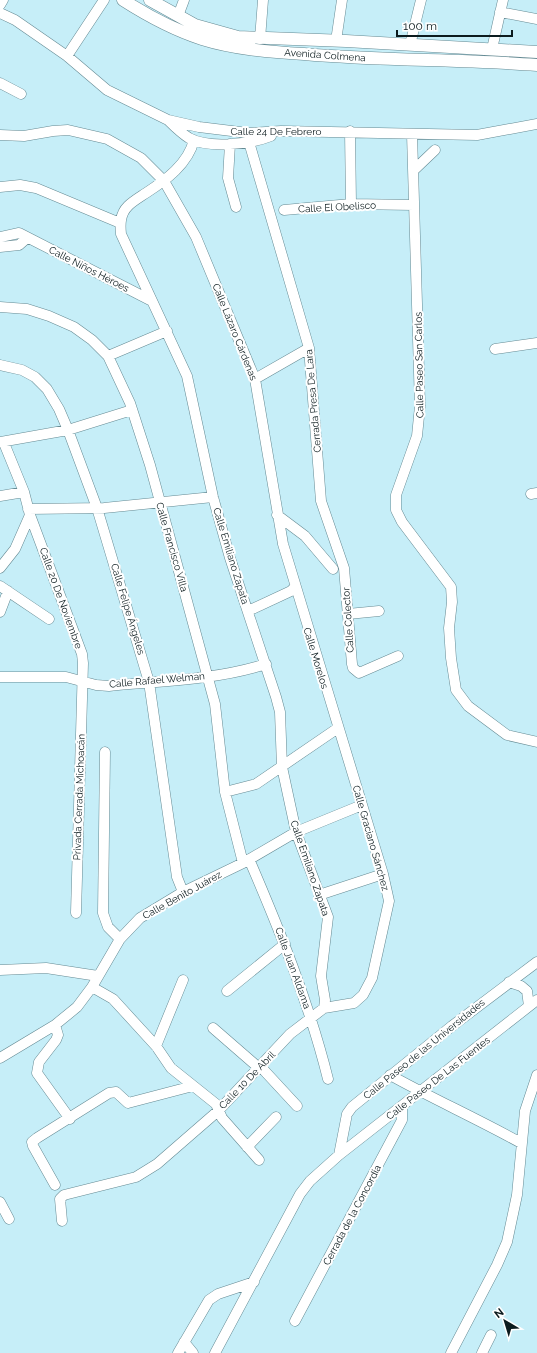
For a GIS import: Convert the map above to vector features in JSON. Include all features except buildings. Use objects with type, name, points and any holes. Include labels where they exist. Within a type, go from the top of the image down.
[{"type":"main road","name":"Avenida Colmena","points":[[124,0],[144,13],[176,29],[203,39],[272,52],[341,57],[476,60],[537,65]]},
{"type":"main road","name":"Avenida Colmena","points":[[150,0],[178,16],[207,29],[238,37],[537,52]]},
{"type":"street","points":[[0,5],[3,0]]},
{"type":"street","points":[[67,56],[104,0]]},
{"type":"street","points":[[178,16],[184,0]]},
{"type":"street","points":[[260,39],[263,0]]},
{"type":"street","points":[[336,41],[342,0]]},
{"type":"street","points":[[410,45],[421,0]]},
{"type":"street","points":[[492,49],[503,0]]},
{"type":"street","points":[[500,12],[537,19]]},
{"type":"street","name":"Calle 24 De Febrero","points":[[0,13],[15,20],[67,56],[107,90],[168,120],[232,132],[254,133],[281,131],[477,135],[537,124]]},
{"type":"street","points":[[0,83],[21,94]]},
{"type":"street","points":[[168,120],[194,140],[230,144],[264,139],[281,131]]},
{"type":"street","name":"Calle Lázaro Cárdenas","points":[[0,135],[24,136],[53,130],[83,132],[107,140],[141,158],[164,181],[196,237],[255,379],[277,515],[283,544],[295,578],[295,587]]},
{"type":"street","points":[[350,132],[351,204]]},
{"type":"street","name":"Calle Paseo San Carlos","points":[[412,134],[418,288],[420,421],[414,447],[396,495],[396,510],[402,522],[451,587],[452,602],[449,628],[451,658],[456,690],[468,706],[507,735],[537,742]]},
{"type":"street","points":[[0,187],[20,184],[36,188],[120,224],[123,214],[128,206],[164,181],[183,163],[191,150],[194,140]]},
{"type":"street","name":"Cerrada Presa De Lara","points":[[249,142],[308,348],[321,501],[344,568]]},
{"type":"street","points":[[230,144],[228,178],[236,207]]},
{"type":"street","points":[[414,170],[434,150]]},
{"type":"street","name":"Calle El Obelisco","points":[[284,210],[351,204],[414,205]]},
{"type":"street","name":"Calle Emiliano Zapata","points":[[120,224],[125,245],[187,376],[213,497],[280,712],[282,767],[296,832],[328,917],[321,976],[325,1000],[324,1008]]},
{"type":"street","name":"Calle Niños Héroes","points":[[0,237],[19,233],[152,300]]},
{"type":"street","points":[[0,247],[20,245],[27,238]]},
{"type":"street","name":"Calle Francisco Villa","points":[[0,307],[27,309],[74,327],[92,340],[108,356],[132,410],[150,465],[208,676],[215,704],[224,792],[246,861]]},
{"type":"street","points":[[108,356],[167,331]]},
{"type":"street","points":[[495,349],[537,343]]},
{"type":"street","points":[[255,379],[308,348]]},
{"type":"street","name":"Calle Felipe Ángeles","points":[[0,365],[22,370],[35,377],[47,390],[59,409],[68,430],[97,508],[150,682],[177,877],[183,892]]},
{"type":"street","points":[[2,443],[68,430],[132,410]]},
{"type":"street","name":"Calle 20 De Noviembre","points":[[2,443],[24,492],[29,512],[82,654],[83,682]]},
{"type":"street","points":[[0,496],[24,492]]},
{"type":"street","points":[[0,568],[14,549],[29,512],[97,508],[213,497]]},
{"type":"street","points":[[277,515],[305,536],[333,569]]},
{"type":"street","name":"Calle Colector","points":[[344,568],[352,664],[356,671],[363,672],[398,656]]},
{"type":"street","points":[[248,611],[291,591],[295,587]]},
{"type":"street","name":"Calle Morelos","points":[[295,587],[338,728]]},
{"type":"street","points":[[0,612],[4,588],[49,618]]},
{"type":"street","points":[[348,614],[379,611]]},
{"type":"street","name":"Calle Rafael Welman","points":[[0,677],[66,677],[83,682],[109,686],[208,676],[247,670],[266,664]]},
{"type":"street","name":"Privada Cerrada Michoacán","points":[[76,913],[83,682]]},
{"type":"street","points":[[224,792],[256,784],[338,728]]},
{"type":"street","name":"Calle Graciano Sánchez","points":[[338,728],[383,874],[389,901],[372,978],[363,995]]},
{"type":"street","points":[[105,752],[103,913],[108,927],[120,939]]},
{"type":"street","name":"Calle Benito Juárez","points":[[0,1058],[55,1025],[77,1007],[92,986],[120,939],[140,918],[183,892],[246,861],[296,832],[362,805]]},
{"type":"street","name":"Calle Juan Aldama","points":[[246,861],[285,944],[311,1018],[328,1079]]},
{"type":"street","points":[[319,895],[383,874]]},
{"type":"street","points":[[226,991],[285,944]]},
{"type":"street","name":"Calle Paseo de las Universidades","points":[[339,1155],[347,1114],[352,1107],[390,1075],[509,982],[537,962]]},
{"type":"street","points":[[0,970],[46,968],[98,976]]},
{"type":"street","points":[[156,1046],[182,980]]},
{"type":"street","points":[[509,982],[521,986],[527,991],[533,1003]]},
{"type":"street","name":"Calle 10 De Abril","points":[[92,986],[116,1001],[156,1046],[171,1068],[216,1104],[218,1112]]},
{"type":"street","name":"Calle 10 De Abril","points":[[218,1112],[290,1034],[324,1008],[354,1003],[363,995]]},
{"type":"street","name":"Calle Paseo De Las Fuentes","points":[[215,1353],[300,1194],[310,1182],[339,1155],[533,1003]]},
{"type":"street","points":[[55,1025],[58,1035],[56,1040],[39,1062],[37,1073],[70,1119]]},
{"type":"street","points":[[213,1028],[260,1067],[297,1106]]},
{"type":"street","points":[[451,1353],[497,1266],[507,1242],[517,1195],[525,1111],[537,1074]]},
{"type":"street","points":[[390,1075],[521,1143]]},
{"type":"street","points":[[55,1185],[32,1146],[32,1142],[37,1138],[110,1093],[116,1092],[128,1103],[193,1086]]},
{"type":"street","name":"Cerrada de la Concordia","points":[[295,1321],[402,1120],[402,1107]]},
{"type":"street","points":[[62,1221],[60,1199],[64,1195],[136,1177],[157,1164],[218,1112],[259,1160]]},
{"type":"street","points":[[247,1147],[276,1117]]},
{"type":"street","points":[[0,1202],[10,1219]]},
{"type":"street","points":[[178,1353],[209,1300],[218,1294],[254,1282]]},
{"type":"street","points":[[482,1353],[491,1336]]},
{"type":"street","points":[[184,1342],[193,1353]]}]
